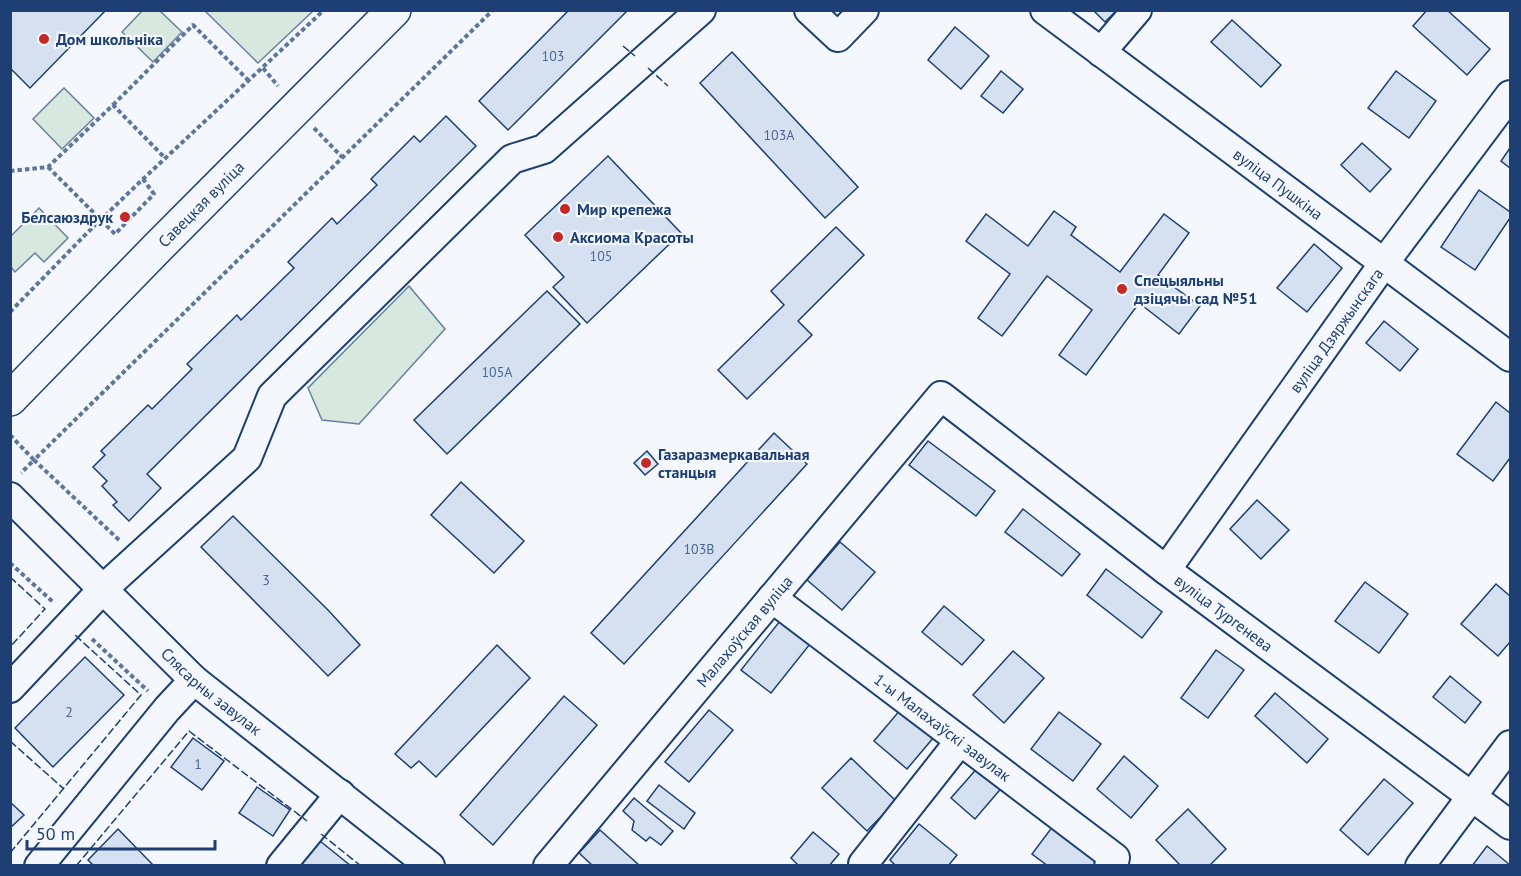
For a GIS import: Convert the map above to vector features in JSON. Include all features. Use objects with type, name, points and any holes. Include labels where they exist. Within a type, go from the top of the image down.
[{"type":"main road","name":"Савецкая вуліца","points":[[10,399],[394,10]]},
{"type":"street","points":[[10,688],[103,589],[247,458],[272,396],[512,159],[544,149],[701,10]]},
{"type":"street","points":[[809,10],[838,37],[864,10]]},
{"type":"street","name":"вуліца Пушкіна","points":[[1045,10],[1510,357]]},
{"type":"street","points":[[1101,52],[1137,10]]},
{"type":"street","name":"вуліца Дзяржынскага","points":[[1166,570],[1384,263],[1510,95]]},
{"type":"street","name":"вуліца Тургенева","points":[[941,396],[1166,570],[1510,825]]},
{"type":"street","name":"Малахоўская вуліца","points":[[548,866],[941,396]]},
{"type":"street","name":"Слясарны завулак","points":[[14,486],[103,589],[194,680],[430,866]]},
{"type":"street","name":"1-ы Малахаўскі завулак","points":[[772,598],[960,741],[1112,862]]},
{"type":"street","points":[[39,866],[168,708],[194,680]]},
{"type":"street","points":[[863,864],[960,741]]},
{"type":"street","points":[[1420,866],[1510,746]]},
{"type":"street","points":[[281,866],[339,794]]},
{"type":"path","points":[[10,312],[101,219],[324,10]]},
{"type":"path","points":[[14,486],[34,460],[493,10]]},
{"type":"path","points":[[10,171],[48,167],[194,25],[249,81]]},
{"type":"path","points":[[113,105],[165,158]]},
{"type":"path","points":[[48,167],[115,234],[154,194],[143,179]]},
{"type":"path","points":[[10,435],[137,558]]},
{"type":"shaded area","points":[[142,11],[160,11],[182,32],[153,62],[122,32]]},
{"type":"shaded area","points":[[205,11],[313,11],[258,63]]},
{"type":"shaded area","points":[[64,88],[94,118],[62,149],[33,119]]},
{"type":"shaded area","points":[[39,208],[68,238],[44,262],[35,253],[15,272],[11,267],[11,236]]},
{"type":"shaded area","points":[[409,286],[445,329],[359,424],[322,420],[308,388]]},
{"type":"building","name":"Дом школьніка","points":[[10,10],[106,10],[30,88],[10,68]]},
{"type":"building","points":[[569,10],[628,10],[508,130],[479,101]]},
{"type":"building","points":[[1093,10],[1117,10],[1105,22]]},
{"type":"building","points":[[1427,10],[1447,10],[1490,49],[1467,75],[1413,26]]},
{"type":"building","points":[[1232,20],[1281,65],[1261,87],[1211,42]]},
{"type":"building","points":[[955,27],[989,56],[961,89],[928,60]]},
{"type":"building","points":[[732,52],[858,187],[825,218],[700,83]]},
{"type":"building","points":[[1001,71],[1023,89],[1003,113],[981,96]]},
{"type":"building","points":[[1396,71],[1436,101],[1409,138],[1368,108]]},
{"type":"building","points":[[446,116],[476,146],[147,474],[161,488],[129,521],[113,505],[117,502],[102,486],[107,481],[93,467],[105,455],[101,451],[148,405],[152,409],[192,369],[187,364],[237,315],[241,320],[294,268],[288,262],[332,218],[337,224],[377,185],[371,179],[414,136],[420,142]]},
{"type":"building","points":[[1362,143],[1391,169],[1370,192],[1341,165]]},
{"type":"building","points":[[1510,148],[1510,168],[1501,161]]},
{"type":"building","points":[[608,156],[681,233],[587,323],[553,287],[564,277],[525,235]]},
{"type":"building","points":[[1479,190],[1510,212],[1510,218],[1475,270],[1441,247]]},
{"type":"building","name":"Спецыяльны дзіцячы сад №51","points":[[1054,211],[1076,227],[1071,235],[1120,272],[1164,214],[1189,233],[1158,275],[1200,306],[1179,334],[1139,303],[1086,375],[1059,355],[1092,310],[1047,276],[1002,336],[978,318],[1010,274],[966,241],[986,214],[1028,246]]},
{"type":"building","points":[[836,227],[864,255],[798,321],[812,335],[747,399],[718,370],[784,305],[771,291]]},
{"type":"building","points":[[1314,244],[1342,268],[1307,312],[1277,288]]},
{"type":"building","points":[[547,291],[580,324],[447,454],[414,420]]},
{"type":"building","points":[[1384,321],[1418,349],[1400,371],[1366,343]]},
{"type":"building","points":[[1496,402],[1510,413],[1510,458],[1493,481],[1457,454]]},
{"type":"building","points":[[774,433],[807,464],[624,664],[591,633]]},
{"type":"building","points":[[928,441],[995,491],[976,516],[909,465]]},
{"type":"building","name":"Газаразмеркавальная станцыя","points":[[647,451],[658,464],[645,475],[634,463]]},
{"type":"building","points":[[461,482],[524,541],[494,573],[431,515]]},
{"type":"building","points":[[1257,500],[1289,530],[1261,559],[1230,529]]},
{"type":"building","points":[[1023,509],[1080,554],[1062,576],[1005,532]]},
{"type":"building","points":[[233,516],[360,645],[328,676],[201,547]]},
{"type":"building","points":[[840,542],[875,572],[842,610],[807,580]]},
{"type":"building","points":[[1106,569],[1162,612],[1142,638],[1087,595]]},
{"type":"building","points":[[1365,582],[1408,614],[1379,653],[1335,621]]},
{"type":"building","points":[[1496,584],[1510,596],[1510,642],[1498,656],[1461,624]]},
{"type":"building","points":[[944,606],[984,640],[962,665],[922,632]]},
{"type":"building","points":[[784,616],[814,639],[771,693],[741,670]]},
{"type":"building","points":[[497,645],[530,678],[436,777],[419,761],[411,768],[395,754]]},
{"type":"building","points":[[1216,650],[1244,670],[1208,718],[1181,698]]},
{"type":"building","points":[[1013,651],[1044,678],[1004,723],[973,695]]},
{"type":"building","points":[[85,657],[124,695],[53,767],[15,728]]},
{"type":"building","points":[[1450,676],[1481,702],[1465,723],[1433,697]]},
{"type":"building","points":[[1275,693],[1328,739],[1307,763],[1255,716]]},
{"type":"building","points":[[564,696],[597,725],[493,845],[460,815]]},
{"type":"building","points":[[901,709],[934,737],[907,769],[874,741]]},
{"type":"building","points":[[709,710],[733,730],[689,782],[665,762]]},
{"type":"building","points":[[1059,712],[1101,744],[1073,781],[1031,749]]},
{"type":"building","points":[[193,738],[224,761],[202,790],[171,767]]},
{"type":"building","points":[[1124,756],[1158,786],[1131,818],[1097,789]]},
{"type":"building","points":[[851,758],[896,801],[867,831],[822,788]]},
{"type":"building","points":[[980,765],[1004,785],[975,819],[951,798]]},
{"type":"building","points":[[1384,779],[1413,803],[1368,855],[1340,830]]},
{"type":"building","points":[[659,785],[695,813],[684,829],[647,801]]},
{"type":"building","points":[[257,787],[290,810],[273,836],[239,813]]},
{"type":"building","points":[[634,798],[673,831],[661,845],[650,837],[646,841],[632,830],[634,821],[623,811]]},
{"type":"building","points":[[10,802],[24,815],[10,828]]},
{"type":"building","points":[[1188,809],[1226,849],[1209,866],[1181,866],[1156,840]]},
{"type":"building","points":[[919,824],[957,855],[948,866],[896,866],[890,860]]},
{"type":"building","points":[[1053,826],[1099,860],[1095,866],[1048,866],[1032,854]]},
{"type":"building","points":[[118,829],[154,866],[94,866],[88,860]]},
{"type":"building","points":[[600,830],[640,866],[593,866],[579,853]]},
{"type":"building","points":[[813,832],[839,854],[829,866],[799,866],[791,858]]},
{"type":"building","points":[[320,841],[351,866],[300,866]]},
{"type":"building","points":[[1487,846],[1510,865],[1510,866],[1472,866]]},
{"type":"fence","points":[[623,46],[635,56]]},
{"type":"fence","points":[[648,68],[668,86]]},
{"type":"fence","points":[[10,577],[45,609],[10,647]]},
{"type":"fence","points":[[10,853],[141,695],[75,635]]},
{"type":"fence","points":[[76,866],[189,731],[307,821]]},
{"type":"fence","points":[[10,741],[64,789]]},
{"type":"fence","points":[[321,834],[361,866]]},
{"type":"place","name":"Дом школьніка","points":[[44,39]]},
{"type":"place","name":"Мир крепежа","points":[[565,209]]},
{"type":"place","name":"Белсаюздрук","points":[[125,217]]},
{"type":"place","name":"Аксиома Красоты","points":[[558,237]]},
{"type":"place","name":"Спецыяльны дзіцячы сад №51","points":[[1122,289]]},
{"type":"place","name":"Газаразмеркавальная станцыя","points":[[646,463]]}]
